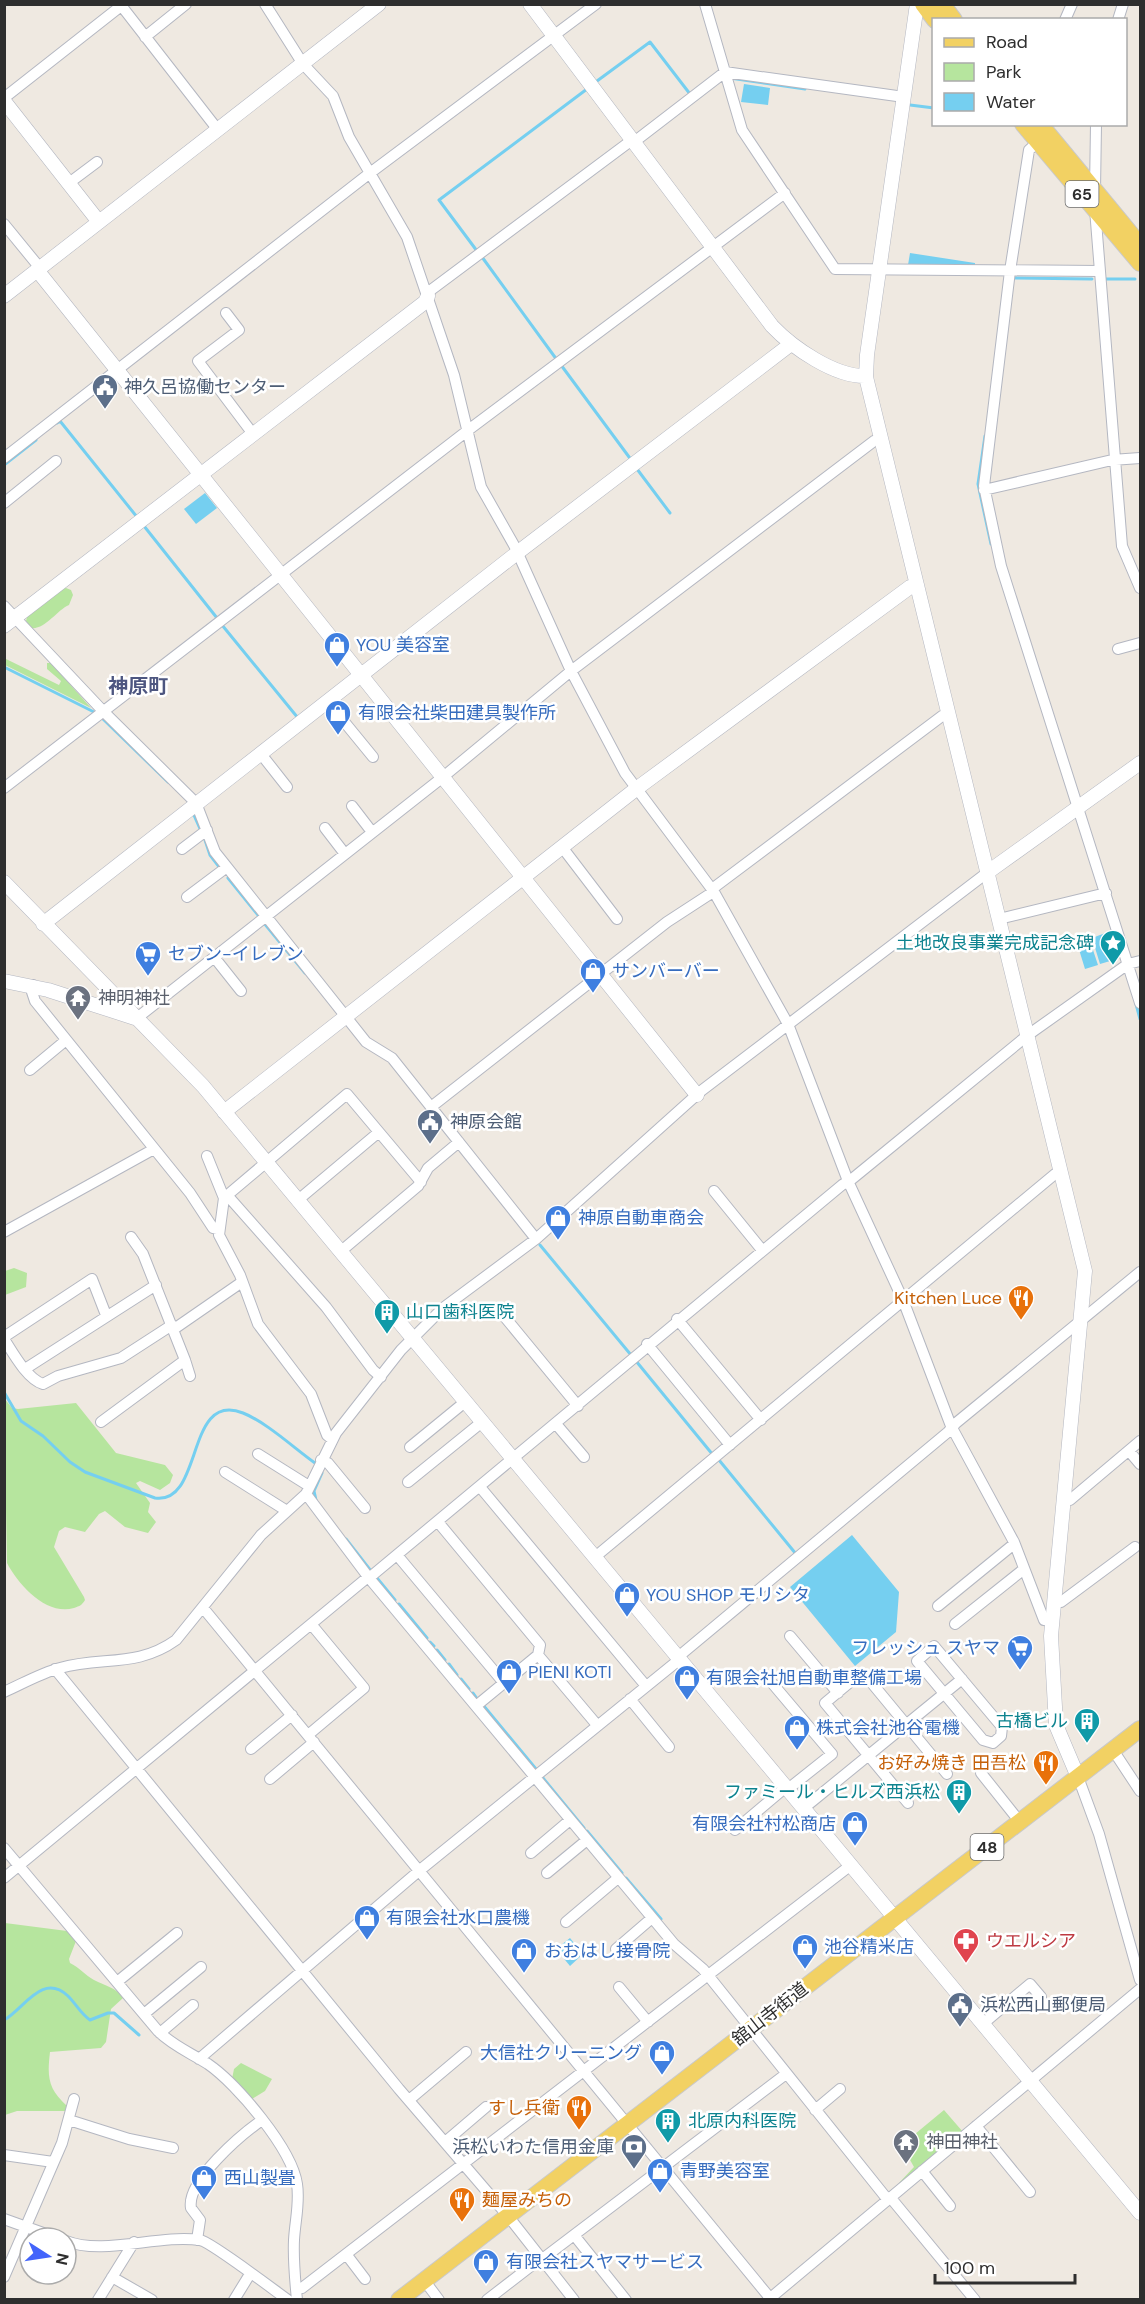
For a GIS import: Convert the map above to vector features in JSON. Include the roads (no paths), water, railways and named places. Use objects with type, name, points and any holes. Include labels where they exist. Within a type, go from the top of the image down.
[{"type":"main road","points":[[922,4],[933,18]]},
{"type":"main road","points":[[942,4],[952,18]]},
{"type":"main road","name":"65","points":[[1025,126],[1140,263]]},
{"type":"main road","name":"65","points":[[1042,126],[1138,239]]},
{"type":"main road","name":"舘山寺街道","points":[[399,2300],[1140,1729]]},
{"type":"street","points":[[145,37],[186,4]]},
{"type":"street","points":[[265,4],[303,64],[333,96],[348,137],[407,237],[453,375],[481,487],[517,553],[571,671],[636,789],[713,890],[788,1024],[848,1181],[903,1300],[952,1428],[1014,1544],[1044,1620],[1052,1621]]},
{"type":"street","points":[[4,296],[380,4]]},
{"type":"street","points":[[530,4],[558,33],[633,141],[764,316],[791,344],[824,363],[856,376],[866,376]]},
{"type":"street","points":[[4,458],[370,173],[597,4]]},
{"type":"street","points":[[705,4],[742,130],[835,269],[1099,271]]},
{"type":"street","points":[[917,4],[866,376],[1085,1271],[1052,1621],[1056,1725],[1102,1844],[1140,1980]]},
{"type":"street","points":[[99,222],[4,100],[120,5],[218,130]]},
{"type":"street","points":[[10,622],[425,302],[431,290],[725,72],[904,97]]},
{"type":"street","points":[[1096,126],[1095,210],[1117,460],[1122,546],[1140,588]]},
{"type":"street","points":[[1038,142],[1029,150],[1010,271],[984,490],[1001,566],[1140,1003]]},
{"type":"street","points":[[69,183],[97,162]]},
{"type":"street","points":[[4,788],[467,432],[785,193]]},
{"type":"street","points":[[4,224],[116,369],[697,1095]]},
{"type":"street","points":[[226,313],[239,330],[198,361],[253,434]]},
{"type":"street","points":[[43,924],[517,553],[791,344]]},
{"type":"street","points":[[137,1018],[443,777],[571,671],[874,441],[881,440]]},
{"type":"street","points":[[984,490],[1117,460],[1140,458]]},
{"type":"street","points":[[4,503],[56,461]]},
{"type":"street","points":[[224,1112],[636,789],[910,587],[917,585]]},
{"type":"street","points":[[4,606],[10,622],[196,803],[215,852],[226,867],[366,1042],[392,1058],[536,1239]]},
{"type":"street","points":[[1118,649],[1140,644]]},
{"type":"street","points":[[328,702],[373,757]]},
{"type":"street","points":[[431,1107],[600,974],[942,716],[949,715]]},
{"type":"street","points":[[261,754],[287,787]]},
{"type":"street","points":[[4,1692],[55,1669],[148,1656],[177,1640],[204,1609],[254,1543],[308,1490],[332,1439],[413,1338],[447,1304],[536,1239],[697,1095],[988,872],[1140,763]]},
{"type":"street","points":[[352,806],[372,832]]},
{"type":"street","points":[[325,828],[345,854]]},
{"type":"street","points":[[182,849],[207,830]]},
{"type":"street","points":[[562,847],[617,919]]},
{"type":"street","points":[[187,897],[226,867]]},
{"type":"street","points":[[4,882],[137,1018],[224,1112],[1140,2213]]},
{"type":"street","points":[[999,919],[1106,893]]},
{"type":"street","points":[[214,957],[241,991]]},
{"type":"street","points":[[4,1878],[311,1624],[514,1460],[647,1344],[1028,1035],[1128,964],[1140,961]]},
{"type":"street","points":[[4,981],[33,985],[137,1018]]},
{"type":"street","points":[[33,985],[32,992],[35,1001],[65,1041],[190,1192],[213,1228],[219,1229]]},
{"type":"street","points":[[30,1070],[65,1041]]},
{"type":"street","points":[[332,1439],[327,1435],[311,1394],[258,1324],[242,1282],[219,1235],[226,1196],[347,1094],[421,1182]]},
{"type":"street","points":[[298,1200],[379,1132]]},
{"type":"street","points":[[340,1252],[421,1182],[428,1168],[459,1142]]},
{"type":"street","points":[[4,1232],[154,1149]]},
{"type":"street","points":[[207,1156],[226,1196],[326,1307],[373,1370],[381,1377]]},
{"type":"street","points":[[595,1557],[1055,1174],[1062,1172]]},
{"type":"street","points":[[714,1191],[762,1250]]},
{"type":"street","points":[[131,1237],[143,1254],[190,1376]]},
{"type":"street","points":[[199,2059],[420,1870],[646,1686],[1140,1272]]},
{"type":"street","points":[[106,1315],[92,1280],[4,1338],[36,1381],[46,1383],[58,1376],[121,1358],[242,1282]]},
{"type":"street","points":[[25,1369],[156,1285]]},
{"type":"street","points":[[499,1310],[578,1406]]},
{"type":"street","points":[[678,1319],[760,1420]]},
{"type":"street","points":[[647,1344],[730,1445]]},
{"type":"street","points":[[101,1422],[185,1360]]},
{"type":"street","points":[[410,1447],[465,1402]]},
{"type":"street","points":[[408,1482],[482,1422]]},
{"type":"street","points":[[556,1424],[584,1457]]},
{"type":"street","points":[[1064,1499],[1070,1500],[1140,1441]]},
{"type":"street","points":[[1129,1451],[1140,1464]]},
{"type":"street","points":[[258,1454],[308,1490],[369,1578],[674,1944],[708,1975],[815,2110],[975,2300]]},
{"type":"street","points":[[321,1460],[328,1463],[365,1508]]},
{"type":"street","points":[[225,1472],[286,1511]]},
{"type":"street","points":[[480,1487],[646,1686]]},
{"type":"street","points":[[438,1522],[540,1645],[538,1655],[476,1706]]},
{"type":"street","points":[[938,1606],[1014,1544]]},
{"type":"street","points":[[1054,1602],[1061,1602],[1135,1546]]},
{"type":"street","points":[[398,1555],[504,1683]]},
{"type":"street","points":[[955,1624],[1024,1569]]},
{"type":"street","points":[[204,1609],[772,2298],[1140,1989]]},
{"type":"street","points":[[270,1779],[364,1688],[311,1624]]},
{"type":"street","points":[[790,1636],[838,1693]]},
{"type":"street","points":[[934,1646],[1002,1727],[1001,1736],[993,1743],[983,1740],[944,1694],[917,1661],[934,1646]]},
{"type":"street","points":[[538,1655],[597,1725]]},
{"type":"street","points":[[55,1669],[409,2100],[508,2216],[574,2300]]},
{"type":"street","points":[[866,1676],[947,1774]]},
{"type":"street","points":[[804,1808],[962,1679]]},
{"type":"street","points":[[735,1830],[832,1754],[772,1683]]},
{"type":"street","points":[[849,1683],[825,1703],[908,1803]]},
{"type":"street","points":[[630,1699],[669,1747]]},
{"type":"street","points":[[251,1749],[292,1715]]},
{"type":"street","points":[[1113,1750],[1140,1791]]},
{"type":"street","points":[[981,1773],[1020,1822]]},
{"type":"street","points":[[531,1853],[570,1820]]},
{"type":"street","points":[[547,1873],[587,1840]]},
{"type":"street","points":[[4,1848],[160,2033],[217,2071],[262,2120],[288,2156],[297,2180],[298,2199],[293,2250],[297,2294]]},
{"type":"street","points":[[297,2294],[851,1864]]},
{"type":"street","points":[[566,1922],[618,1878]]},
{"type":"street","points":[[616,1949],[652,1918]]},
{"type":"street","points":[[117,1982],[177,1933]]},
{"type":"street","points":[[144,2014],[201,1967]]},
{"type":"street","points":[[984,2023],[1030,1984],[1041,1997]]},
{"type":"street","points":[[619,1987],[648,2022]]},
{"type":"street","points":[[160,2033],[193,2005]]},
{"type":"street","points":[[409,2100],[466,2052]]},
{"type":"street","points":[[487,2300],[786,2074]]},
{"type":"street","points":[[815,2110],[840,2089]]},
{"type":"street","points":[[4,2219],[25,2226],[53,2162],[69,2120],[74,2099]]},
{"type":"street","points":[[445,2142],[486,2107]]},
{"type":"street","points":[[69,2120],[129,2139],[172,2148]]},
{"type":"street","points":[[197,2240],[200,2220],[191,2208],[192,2197],[207,2172],[233,2142],[262,2120]]},
{"type":"street","points":[[976,2126],[1030,2192]]},
{"type":"street","points":[[4,2156],[53,2162]]},
{"type":"street","points":[[922,2171],[951,2206]]},
{"type":"street","points":[[574,2235],[626,2300]]},
{"type":"street","points":[[78,2247],[202,2240],[288,2300]]},
{"type":"street","points":[[98,2300],[134,2242]]},
{"type":"street","points":[[4,2277],[18,2243]]},
{"type":"street","points":[[346,2254],[365,2279]]},
{"type":"street","points":[[234,2300],[250,2274]]},
{"type":"street","points":[[112,2277],[152,2300]]},
{"type":"street","points":[[424,2280],[439,2300]]},
{"type":"water","points":[[744,84],[770,88],[768,105],[741,102]]},
{"type":"water","points":[[910,253],[975,263],[975,266],[908,265]]},
{"type":"water","points":[[205,493],[217,508],[196,524],[184,509]]},
{"type":"water","points":[[1108,932],[1117,959],[1100,964],[1092,938]]},
{"type":"water","points":[[1089,938],[1098,965],[1085,969],[1077,943]]},
{"type":"water","points":[[852,1535],[899,1592],[896,1632],[855,1666],[790,1587]]},
{"type":"water","points":[[570,1938],[583,1954],[570,1966],[556,1949]]},
{"type":"waterway","points":[[597,81],[650,42],[690,94],[692,93]]},
{"type":"waterway","points":[[730,78],[805,89]]},
{"type":"waterway","points":[[477,251],[439,200],[587,89]]},
{"type":"waterway","points":[[910,105],[932,108]]},
{"type":"waterway","points":[[482,257],[557,360]]},
{"type":"waterway","points":[[1014,278],[1092,279]]},
{"type":"waterway","points":[[1104,279],[1135,279]]},
{"type":"waterway","points":[[561,365],[632,461]]},
{"type":"waterway","points":[[57,423],[60,421],[137,517]]},
{"type":"waterway","points":[[985,436],[978,484],[991,544]]},
{"type":"waterway","points":[[4,465],[36,440]]},
{"type":"waterway","points":[[637,469],[670,513]]},
{"type":"waterway","points":[[144,526],[217,618]]},
{"type":"waterway","points":[[222,625],[298,718]]},
{"type":"waterway","points":[[4,667],[94,712]]},
{"type":"waterway","points":[[103,719],[168,782]]},
{"type":"waterway","points":[[193,813],[201,831]]},
{"type":"waterway","points":[[205,840],[210,855],[220,868]]},
{"type":"waterway","points":[[228,878],[258,915]]},
{"type":"waterway","points":[[264,923],[305,973]]},
{"type":"waterway","points":[[1136,1004],[1140,1019]]},
{"type":"waterway","points":[[540,1245],[631,1355]]},
{"type":"waterway","points":[[636,1361],[713,1455]]},
{"type":"waterway","points":[[4,1392],[21,1421],[43,1436],[70,1462],[85,1472],[155,1498],[170,1495],[181,1484],[203,1432],[212,1418],[225,1410],[252,1417],[315,1463]]},
{"type":"waterway","points":[[719,1460],[796,1554]]},
{"type":"waterway","points":[[316,1500],[314,1491],[322,1473]]},
{"type":"waterway","points":[[346,1539],[371,1571]]},
{"type":"waterway","points":[[377,1578],[395,1600]]},
{"type":"waterway","points":[[399,1604],[427,1638]]},
{"type":"waterway","points":[[430,1642],[434,1646]]},
{"type":"waterway","points":[[437,1650],[445,1660]]},
{"type":"waterway","points":[[449,1664],[457,1675]]},
{"type":"waterway","points":[[461,1679],[469,1689]]},
{"type":"waterway","points":[[473,1693],[478,1700]]},
{"type":"waterway","points":[[483,1705],[536,1769]]},
{"type":"waterway","points":[[543,1778],[584,1828]]},
{"type":"waterway","points":[[587,1831],[622,1873]]},
{"type":"waterway","points":[[626,1878],[661,1919]]},
{"type":"waterway","points":[[4,2020],[34,1995],[50,1988],[59,1990],[68,1996],[90,2020],[114,2013],[139,2035]]},
{"type":"place","name":"神久呂協働センター","points":[[105,410]]},
{"type":"place","name":"YOU 美容室","points":[[337,668]]},
{"type":"place","name":"有限会社柴田建具製作所","points":[[338,736]]},
{"type":"place","name":"土地改良事業完成記念碑","points":[[1113,966]]},
{"type":"place","name":"セブン-イレブン","points":[[148,977]]},
{"type":"place","name":"サンバーバー","points":[[593,994]]},
{"type":"place","name":"神明神社","points":[[78,1021]]},
{"type":"place","name":"神原会館","points":[[430,1145]]},
{"type":"place","name":"神原自動車商会","points":[[558,1241]]},
{"type":"place","name":"Kitchen Luce","points":[[1021,1321]]},
{"type":"place","name":"山口歯科医院","points":[[387,1335]]},
{"type":"place","name":"YOU SHOP モリシタ","points":[[627,1618]]},
{"type":"place","name":"フレッシュ スヤマ","points":[[1020,1671]]},
{"type":"place","name":"PIENI KOTI","points":[[509,1695]]},
{"type":"place","name":"有限会社旭自動車整備工場","points":[[687,1701]]},
{"type":"place","name":"古橋ビル","points":[[1087,1744]]},
{"type":"place","name":"株式会社池谷電機","points":[[797,1751]]},
{"type":"place","name":"お好み焼き 田吾松","points":[[1046,1786]]},
{"type":"place","name":"ファミール・ヒルズ西浜松","points":[[959,1815]]},
{"type":"place","name":"有限会社村松商店","points":[[855,1847]]},
{"type":"place","name":"有限会社水口農機","points":[[367,1941]]},
{"type":"place","name":"ウエルシア","points":[[966,1964]]},
{"type":"place","name":"池谷精米店","points":[[805,1970]]},
{"type":"place","name":"おおはし接骨院","points":[[524,1974]]},
{"type":"place","name":"浜松西山郵便局","points":[[960,2028]]},
{"type":"place","name":"大信社クリーニング","points":[[662,2076]]},
{"type":"place","name":"すし兵衛","points":[[579,2131]]},
{"type":"place","name":"北原内科医院","points":[[668,2144]]},
{"type":"place","name":"神田神社","points":[[906,2165]]},
{"type":"place","name":"浜松いわた信用金庫","points":[[634,2170]]},
{"type":"place","name":"青野美容室","points":[[660,2194]]},
{"type":"place","name":"西山製畳","points":[[204,2201]]},
{"type":"place","name":"麺屋みちの","points":[[462,2223]]},
{"type":"place","name":"有限会社スヤマサービス","points":[[486,2285]]},
{"type":"district","name":"神原町","points":[[138,686]]}]
